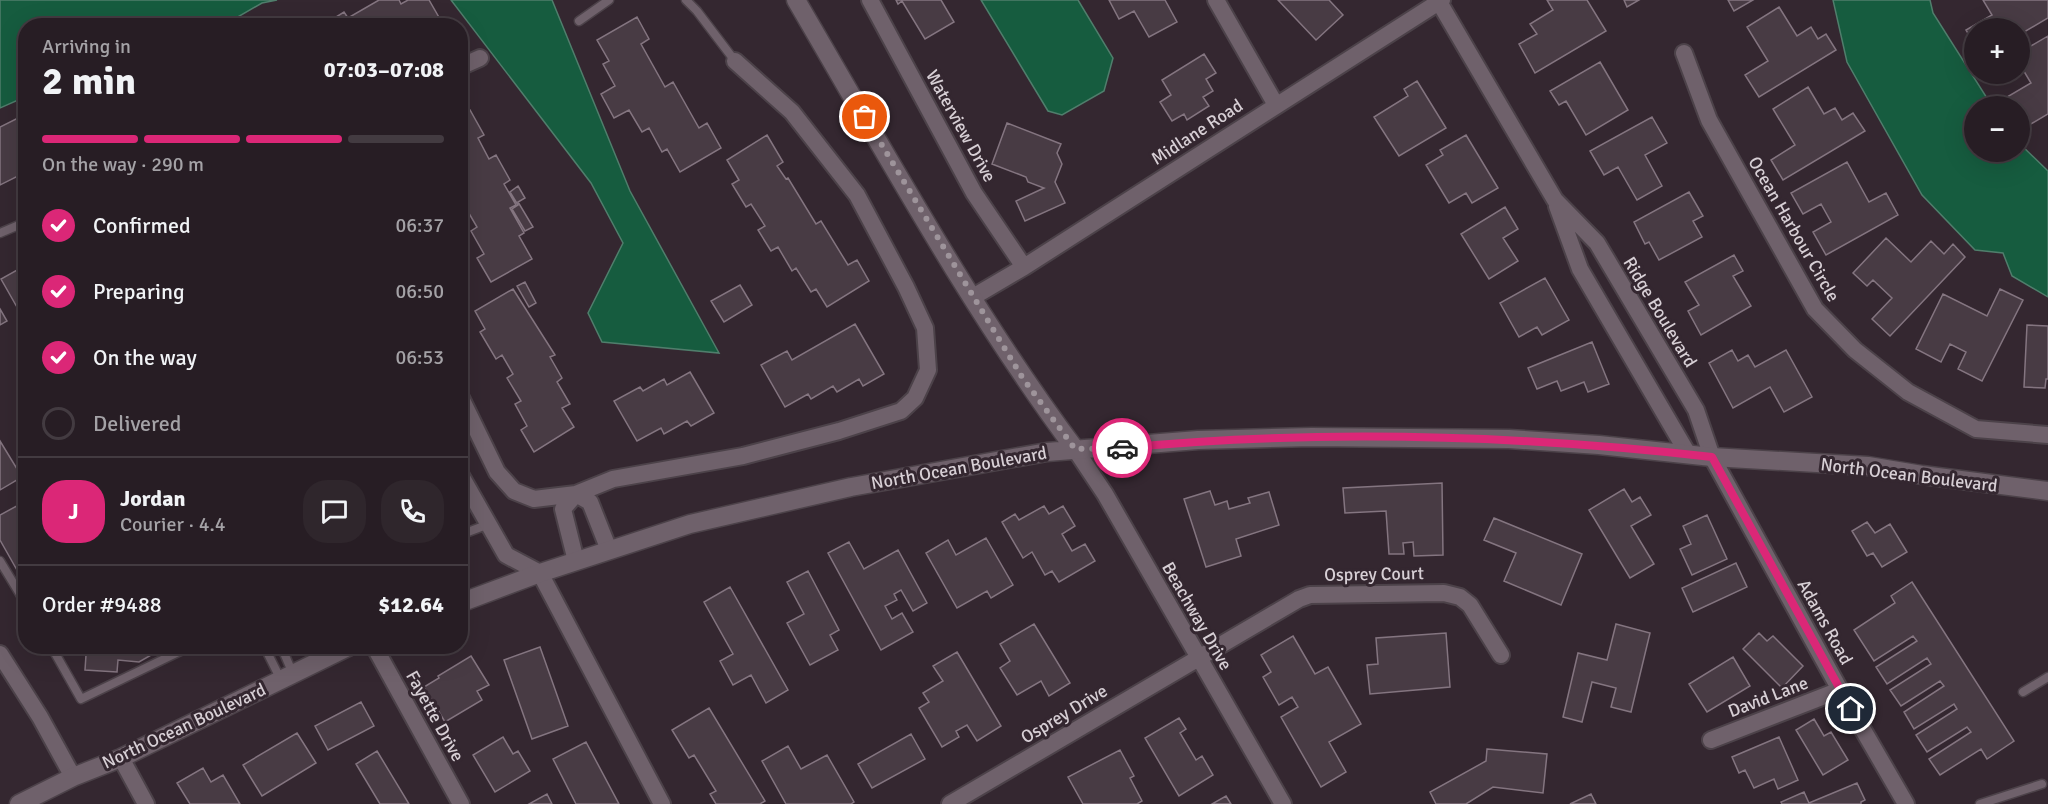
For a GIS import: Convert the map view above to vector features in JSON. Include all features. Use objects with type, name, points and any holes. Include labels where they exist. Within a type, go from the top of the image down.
[{"type":"main road","points":[[796,0],[1022,377],[1075,449]]},
{"type":"main road","name":"North Ocean Boulevard","points":[[468,600],[540,573],[690,525],[851,487],[1035,454],[1198,440],[1312,437],[1509,439],[1712,457],[1868,466],[2048,491]]},
{"type":"main road","name":"North Ocean Boulevard","points":[[23,803],[73,777],[121,758],[334,654]]},
{"type":"street","name":"Waterview Drive","points":[[870,0],[974,193],[1024,267]]},
{"type":"street","points":[[1216,0],[1276,105]]},
{"type":"street","name":"Midlane Road","points":[[973,297],[1024,267],[1440,1]]},
{"type":"street","name":"Ridge Boulevard","points":[[1440,1],[1555,200],[1580,269],[1688,454]]},
{"type":"street","name":"Ocean Harbour Circle","points":[[1684,53],[1709,120],[1815,309],[1856,350],[1908,392],[1976,429],[2048,435]]},
{"type":"street","points":[[468,63],[480,58]]},
{"type":"street","points":[[468,412],[497,472],[514,491],[534,499],[576,494],[613,479],[743,456],[839,431],[901,411],[915,399],[928,370],[925,328],[906,287],[856,195],[792,112],[735,61]]},
{"type":"street","name":"Ridge Boulevard","points":[[1555,200],[1597,243],[1696,410],[1712,457]]},
{"type":"street","name":"Beachway Drive","points":[[1075,449],[1106,494],[1283,804]]},
{"type":"street","name":"Adams Road","points":[[1712,457],[1840,690],[1906,804]]},
{"type":"street","points":[[468,488],[506,555],[540,573],[662,804]]},
{"type":"street","points":[[576,494],[590,502],[609,550]]},
{"type":"street","points":[[576,494],[563,509],[576,561]]},
{"type":"street","name":"Osprey Court","points":[[1198,658],[1310,594],[1444,593],[1460,597],[1470,605],[1501,656]]},
{"type":"street","points":[[0,654],[73,777]]},
{"type":"street","name":"Fayette Drive","points":[[378,654],[461,804]]},
{"type":"street","name":"Osprey Drive","points":[[950,804],[1198,658]]},
{"type":"street","name":"David Lane","points":[[1711,740],[1840,690]]},
{"type":"street","points":[[121,758],[146,804]]},
{"type":"lane","points":[[579,21],[609,0]]},
{"type":"lane","points":[[686,0],[698,11],[735,61]]},
{"type":"lane","points":[[0,233],[18,225]]},
{"type":"lane","points":[[468,532],[489,524]]},
{"type":"lane","points":[[0,561],[18,591]]},
{"type":"lane","points":[[56,654],[81,699],[174,654]]},
{"type":"lane","points":[[270,654],[287,677]]},
{"type":"lane","points":[[282,654],[287,677]]},
{"type":"lane","points":[[2023,692],[2048,677]]},
{"type":"lane","points":[[1980,804],[2042,784]]},
{"type":"shaded area","points":[[0,0],[277,0],[262,3],[236,18],[18,18],[18,100],[0,108]]},
{"type":"shaded area","points":[[451,0],[552,0],[630,191],[719,353],[602,342],[588,313],[623,243],[591,183],[468,22],[468,18],[465,18]]},
{"type":"shaded area","points":[[981,0],[1078,0],[1113,58],[1104,91],[1062,115],[1048,111]]},
{"type":"shaded area","points":[[1833,0],[1930,0],[1933,13],[1964,62],[1964,84],[1978,84],[1986,96],[1964,96],[1964,162],[2030,162],[2030,154],[2048,171],[2048,297],[2012,276],[2003,253],[1975,250],[1922,195],[1847,62]]},
{"type":"building","points":[[379,0],[399,0],[401,4],[408,0],[429,0],[439,18],[348,18]]},
{"type":"building","points":[[896,0],[941,0],[954,22],[925,39],[902,1],[898,4]]},
{"type":"building","points":[[1109,0],[1165,0],[1177,22],[1149,37],[1134,11],[1119,19]]},
{"type":"building","points":[[1278,0],[1329,0],[1343,15],[1316,40]]},
{"type":"building","points":[[1547,0],[1587,0],[1606,31],[1535,73],[1519,44],[1537,34],[1530,24],[1553,10]]},
{"type":"building","points":[[1624,0],[1639,0],[1627,7]]},
{"type":"building","points":[[1728,0],[1753,0],[1734,11]]},
{"type":"building","points":[[1983,0],[2048,0],[2048,18],[2030,29],[2030,18],[1987,18],[1992,15]]},
{"type":"building","points":[[1779,7],[1797,36],[1811,27],[1818,39],[1826,34],[1836,50],[1759,97],[1745,75],[1768,61],[1747,27]]},
{"type":"building","points":[[344,12],[348,18],[334,18]]},
{"type":"building","points":[[637,17],[649,39],[641,44],[665,87],[673,82],[699,128],[707,123],[721,148],[680,172],[667,149],[662,152],[649,128],[642,132],[629,110],[614,118],[601,94],[615,86],[603,64],[609,61],[597,40]]},
{"type":"building","points":[[2048,36],[2048,114],[2030,124],[2030,96],[2009,96],[2031,83],[2030,47]]},
{"type":"building","points":[[1204,54],[1216,73],[1206,79],[1213,91],[1203,97],[1209,106],[1187,120],[1184,114],[1172,121],[1160,102],[1171,95],[1162,80]]},
{"type":"building","points":[[1600,62],[1628,110],[1586,135],[1566,101],[1559,105],[1550,91]]},
{"type":"building","points":[[1417,81],[1446,128],[1399,156],[1374,117],[1408,96],[1404,89]]},
{"type":"building","points":[[1808,87],[1824,114],[1835,108],[1842,120],[1853,113],[1865,131],[1783,180],[1771,160],[1795,145],[1773,109]]},
{"type":"building","points":[[470,110],[484,135],[478,138],[489,159],[496,155],[510,180],[504,184],[516,205],[510,208],[524,233],[519,236],[532,259],[491,282],[477,258],[484,254],[471,231],[477,227],[468,212],[468,111]]},
{"type":"building","points":[[1652,117],[1667,143],[1645,155],[1662,186],[1637,200],[1618,167],[1604,175],[1590,151]]},
{"type":"building","points":[[18,118],[18,176],[0,185],[0,127]]},
{"type":"building","points":[[1007,123],[1061,144],[1057,153],[1062,164],[1055,182],[1065,203],[1025,221],[1016,201],[1044,188],[1028,182],[1026,177],[992,164]]},
{"type":"building","points":[[767,135],[783,162],[777,166],[786,179],[788,178],[816,224],[821,221],[848,265],[857,260],[869,281],[827,307],[816,289],[811,292],[796,268],[792,271],[778,247],[771,251],[758,230],[765,226],[751,204],[746,207],[732,184],[739,180],[727,160]]},
{"type":"building","points":[[1466,135],[1498,188],[1472,203],[1466,193],[1449,203],[1426,165],[1443,155],[1440,150]]},
{"type":"building","points":[[1847,162],[1869,202],[1886,193],[1898,215],[1826,255],[1813,232],[1831,222],[1821,204],[1803,214],[1791,193]]},
{"type":"building","points":[[518,186],[525,198],[518,202],[533,227],[525,231],[512,209],[518,205],[510,192]]},
{"type":"building","points":[[1689,192],[1703,216],[1693,221],[1702,237],[1659,260],[1649,242],[1645,244],[1634,222]]},
{"type":"building","points":[[1505,207],[1518,229],[1503,238],[1518,261],[1489,279],[1461,234]]},
{"type":"building","points":[[1886,238],[1911,262],[1931,241],[1944,254],[1953,244],[1965,257],[1890,336],[1872,319],[1892,298],[1873,280],[1867,286],[1853,273]]},
{"type":"building","points":[[1734,255],[1743,271],[1733,276],[1751,306],[1701,335],[1688,311],[1699,305],[1685,282]]},
{"type":"building","points":[[18,269],[18,309],[1,279]]},
{"type":"building","points":[[1545,278],[1569,320],[1542,335],[1537,327],[1519,337],[1500,303]]},
{"type":"building","points":[[525,282],[536,303],[529,307],[517,286]]},
{"type":"building","points":[[740,285],[752,305],[724,322],[711,301]]},
{"type":"building","points":[[513,289],[555,355],[550,357],[562,378],[557,382],[570,404],[562,408],[574,427],[534,452],[521,430],[527,426],[515,404],[521,401],[507,378],[513,374],[502,355],[496,359],[480,332],[485,329],[475,311]]},
{"type":"building","points":[[2000,289],[2023,300],[1982,381],[1958,369],[1966,352],[1950,344],[1941,362],[1916,349],[1943,294],[1987,316]]},
{"type":"building","points":[[0,309],[7,321],[0,325]]},
{"type":"building","points":[[855,324],[884,374],[863,386],[859,379],[837,392],[833,386],[811,399],[808,394],[785,407],[761,365],[787,351],[792,360]]},
{"type":"building","points":[[2027,325],[2048,326],[2048,379],[2046,379],[2045,388],[2024,387]]},
{"type":"building","points":[[1592,342],[1609,384],[1588,392],[1584,382],[1561,391],[1557,381],[1537,389],[1528,368]]},
{"type":"building","points":[[1732,350],[1738,361],[1748,355],[1755,367],[1786,350],[1812,397],[1784,412],[1770,387],[1733,408],[1709,363]]},
{"type":"building","points":[[690,372],[714,413],[691,426],[687,421],[664,434],[661,428],[637,441],[614,401],[640,387],[643,391],[664,379],[667,385]]},
{"type":"building","points":[[0,441],[18,470],[18,479],[0,490]]},
{"type":"building","points":[[1442,483],[1443,555],[1414,556],[1413,542],[1403,543],[1404,554],[1389,554],[1386,511],[1345,513],[1343,488]]},
{"type":"building","points":[[1624,489],[1632,502],[1640,497],[1651,515],[1631,526],[1654,564],[1630,578],[1589,510]]},
{"type":"building","points":[[1210,491],[1215,505],[1227,501],[1229,509],[1250,503],[1248,498],[1269,492],[1279,525],[1236,539],[1241,556],[1206,567],[1184,499]]},
{"type":"building","points":[[18,505],[18,572],[0,540],[0,515]]},
{"type":"building","points":[[1044,506],[1049,514],[1063,506],[1075,526],[1062,534],[1072,551],[1085,544],[1095,561],[1059,582],[1052,571],[1045,575],[1032,552],[1023,558],[1002,522],[1015,514],[1019,520]]},
{"type":"building","points":[[1707,515],[1727,559],[1692,575],[1680,549],[1691,544],[1683,526]]},
{"type":"building","points":[[1494,518],[1582,554],[1561,605],[1504,581],[1516,553],[1484,540]]},
{"type":"building","points":[[1867,522],[1875,533],[1890,524],[1907,552],[1882,567],[1873,553],[1867,556],[1852,531]]},
{"type":"building","points":[[986,538],[1013,585],[991,598],[987,591],[957,608],[926,553],[948,540],[956,555]]},
{"type":"building","points":[[849,542],[864,569],[898,550],[927,603],[913,611],[901,590],[894,594],[897,600],[885,606],[892,619],[902,613],[913,632],[881,650],[828,553]]},
{"type":"building","points":[[1736,563],[1747,587],[1693,612],[1682,588]]},
{"type":"building","points":[[808,571],[839,630],[830,635],[838,650],[810,665],[787,623],[804,614],[787,582]]},
{"type":"building","points":[[1912,582],[2014,741],[1987,759],[1981,749],[1940,775],[1929,759],[1971,732],[1967,727],[1927,752],[1916,735],[1957,709],[1954,704],[1914,729],[1904,712],[1944,686],[1940,681],[1901,706],[1890,690],[1931,664],[1927,658],[1887,684],[1876,667],[1917,641],[1913,636],[1874,661],[1854,630],[1895,603],[1891,596]]},
{"type":"building","points":[[730,587],[788,690],[766,703],[751,675],[733,685],[720,661],[733,654],[704,602]]},
{"type":"building","points":[[1034,624],[1070,683],[1049,696],[1041,681],[1017,695],[1000,668],[1010,661],[1000,644]]},
{"type":"building","points":[[1616,624],[1650,633],[1631,712],[1611,707],[1616,688],[1592,682],[1582,722],[1563,717],[1578,653],[1607,660]]},
{"type":"building","points":[[1446,633],[1450,687],[1370,694],[1367,665],[1378,664],[1376,638]]},
{"type":"building","points":[[1759,633],[1767,641],[1773,636],[1803,666],[1782,688],[1743,649]]},
{"type":"building","points":[[1293,636],[1315,674],[1328,667],[1361,724],[1329,742],[1346,772],[1321,787],[1281,717],[1298,707],[1292,697],[1279,705],[1263,677],[1271,672],[1261,655]]},
{"type":"building","points":[[540,647],[568,726],[532,739],[504,660]]},
{"type":"building","points":[[957,652],[1001,726],[977,741],[967,725],[956,731],[959,737],[942,747],[919,708],[929,702],[923,693],[943,681],[933,666]]},
{"type":"building","points":[[62,654],[153,654],[139,662],[118,660],[117,672],[85,670],[86,655]]},
{"type":"building","points":[[471,656],[489,685],[477,691],[482,700],[445,722],[424,687]]},
{"type":"building","points":[[1733,657],[1750,686],[1707,712],[1689,684]]},
{"type":"building","points":[[361,702],[374,726],[328,750],[315,726]]},
{"type":"building","points":[[709,708],[765,801],[760,804],[716,804],[710,794],[716,791],[694,755],[689,758],[672,730]]},
{"type":"building","points":[[1179,718],[1186,729],[1180,733],[1196,760],[1202,756],[1213,775],[1179,796],[1145,738]]},
{"type":"building","points":[[1814,719],[1824,736],[1831,732],[1848,760],[1823,775],[1796,730]]},
{"type":"building","points":[[297,733],[316,763],[262,796],[243,765]]},
{"type":"building","points":[[911,734],[925,759],[872,788],[858,764]]},
{"type":"building","points":[[503,737],[513,754],[518,751],[530,771],[495,792],[473,755]]},
{"type":"building","points":[[1779,737],[1798,780],[1778,789],[1774,779],[1754,788],[1745,770],[1739,773],[1732,757]]},
{"type":"building","points":[[586,742],[619,804],[576,804],[553,759]]},
{"type":"building","points":[[788,746],[801,769],[827,755],[854,802],[851,804],[786,804],[762,761]]},
{"type":"building","points":[[1487,749],[1547,754],[1543,793],[1493,787],[1466,804],[1436,804],[1430,792],[1486,761]]},
{"type":"building","points":[[1120,750],[1134,776],[1130,778],[1142,801],[1137,804],[1083,804],[1068,777]]},
{"type":"building","points":[[377,751],[409,804],[380,804],[356,764]]},
{"type":"building","points":[[203,768],[211,782],[223,775],[240,804],[190,804],[177,783]]},
{"type":"building","points":[[1857,783],[1865,800],[1861,804],[1782,804],[1781,802],[1804,792],[1809,803]]},
{"type":"building","points":[[547,794],[552,804],[529,804]]},
{"type":"building","points":[[1591,794],[1596,804],[1570,804]]},
{"type":"building","points":[[1226,796],[1231,804],[1212,804]]},
{"type":"way so far","points":[[865,117],[1022,377],[1075,449],[1122,448]]},
{"type":"route","points":[[1122,448],[1198,440],[1312,437],[1509,439],[1599,445],[1712,457],[1851,709]]}]
